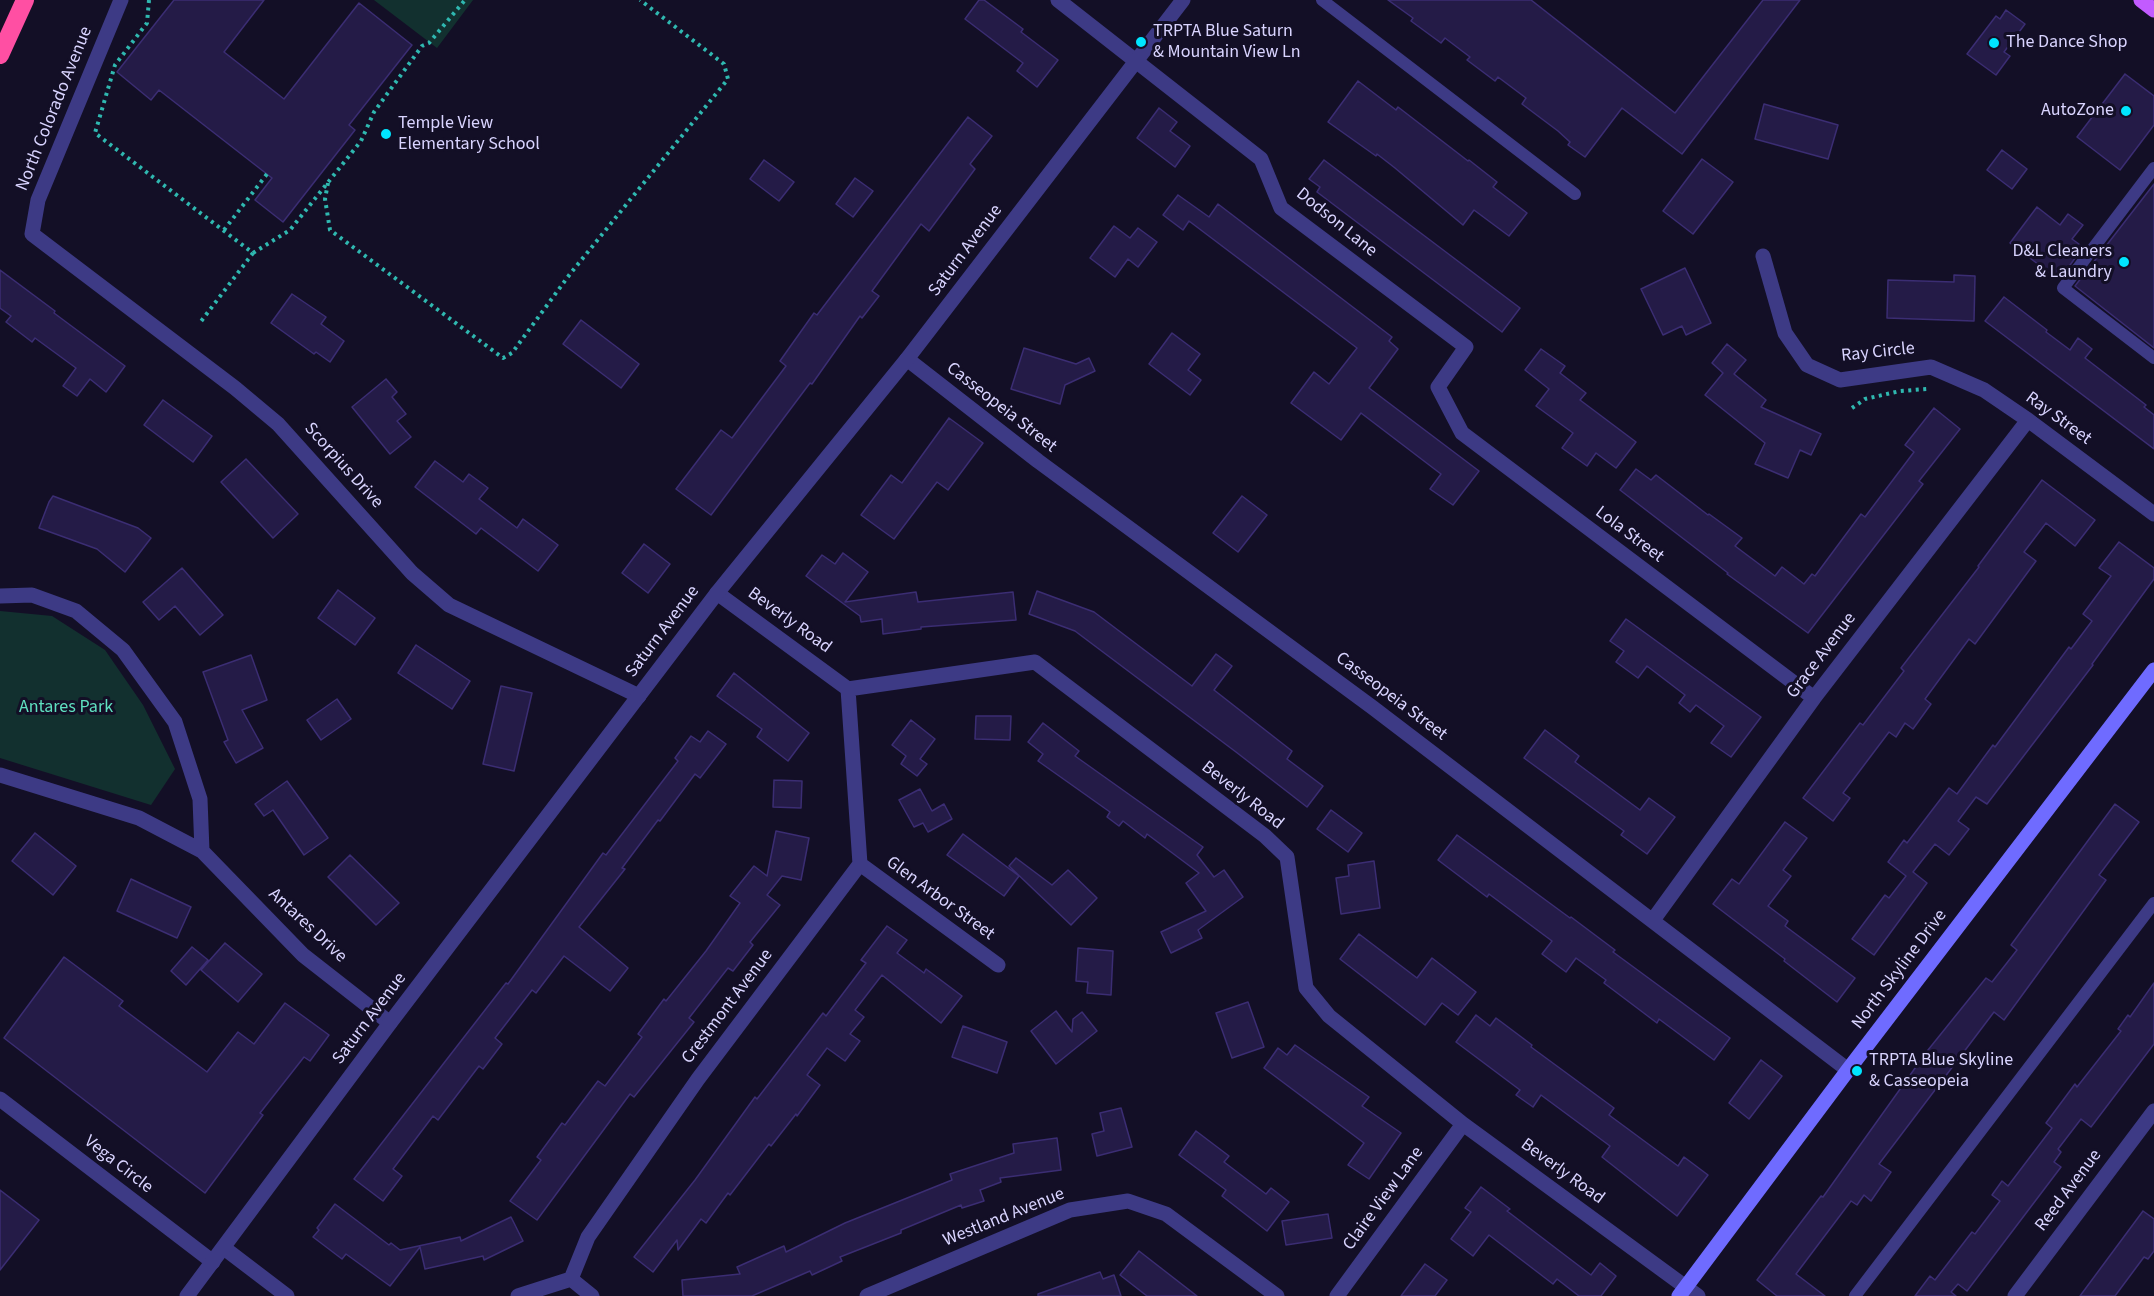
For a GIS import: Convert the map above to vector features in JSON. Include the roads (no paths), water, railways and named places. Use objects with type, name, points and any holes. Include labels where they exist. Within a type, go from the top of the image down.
[{"type":"highway","points":[[0,54],[20,0]]},
{"type":"highway","points":[[0,54],[25,0]]},
{"type":"main road","points":[[2141,0],[2154,10]]},
{"type":"main road","name":"North Skyline Drive","points":[[1687,1293],[1848,1070],[2152,677]]},
{"type":"street","name":"North Colorado Avenue","points":[[32,234],[38,201],[121,0]]},
{"type":"street","points":[[1058,0],[1136,61]]},
{"type":"street","name":"Saturn Avenue","points":[[187,1296],[390,1023],[717,593],[907,359],[1183,0]]},
{"type":"street","name":"Dodson Lane","points":[[1136,61],[1261,159],[1281,208],[1466,347],[1438,387]]},
{"type":"street","name":"Scorpius Drive","points":[[32,234],[278,424],[412,573],[449,606],[639,696]]},
{"type":"street","name":"Ray Circle","points":[[1763,256],[1785,333],[1807,365],[1840,380],[1931,367]]},
{"type":"street","name":"Casseopeia Street","points":[[907,359],[1038,461],[1372,706],[1848,1070]]},
{"type":"street","name":"Ray Street","points":[[1931,367],[1984,390],[2154,514]]},
{"type":"street","name":"Lola Street","points":[[1438,387],[1462,433],[1814,698]]},
{"type":"street","name":"Grace Avenue","points":[[1653,920],[1814,698],[2028,420]]},
{"type":"street","name":"Beverly Road","points":[[717,593],[848,689],[1035,662],[1266,836],[1287,857],[1306,988],[1329,1016],[1463,1124],[1687,1293]]},
{"type":"street","points":[[0,596],[32,596],[76,611],[123,650],[175,722],[200,799],[202,851]]},
{"type":"street","points":[[848,689],[860,864]]},
{"type":"street","name":"Antares Drive","points":[[0,775],[139,818],[202,851],[303,955],[390,1023]]},
{"type":"street","name":"Glen Arbor Street","points":[[860,864],[998,965]]},
{"type":"street","name":"Crestmont Avenue","points":[[571,1279],[588,1237],[698,1079],[860,864]]},
{"type":"street","name":"Vega Circle","points":[[0,1099],[213,1262]]},
{"type":"street","name":"Reed Avenue","points":[[2015,1296],[2154,1111]]},
{"type":"street","name":"Claire View Lane","points":[[1337,1296],[1463,1124]]},
{"type":"street","name":"Westland Avenue","points":[[867,1296],[1070,1210],[1128,1201],[1166,1214],[1277,1296]]},
{"type":"street","points":[[224,1248],[287,1296]]},
{"type":"street","points":[[518,1296],[571,1279],[592,1296]]},
{"type":"lane","points":[[1322,0],[1575,194]]},
{"type":"lane","points":[[2154,168],[2063,288],[2154,358]]},
{"type":"lane","points":[[1856,1296],[2154,903]]},
{"type":"place","name":"TRPTA Blue Saturn & Mountain View Ln","points":[[1141,42]]},
{"type":"place","name":"The Dance Shop","points":[[1994,43]]},
{"type":"place","name":"AutoZone","points":[[2126,111]]},
{"type":"place","name":"Temple View Elementary School","points":[[386,134]]},
{"type":"place","name":"D&L Cleaners & Laundry","points":[[2124,262]]},
{"type":"place","name":"TRPTA Blue Skyline & Casseopeia","points":[[1857,1071]]},
{"type":"park label","name":"Antares Park","points":[[66,708]]}]
